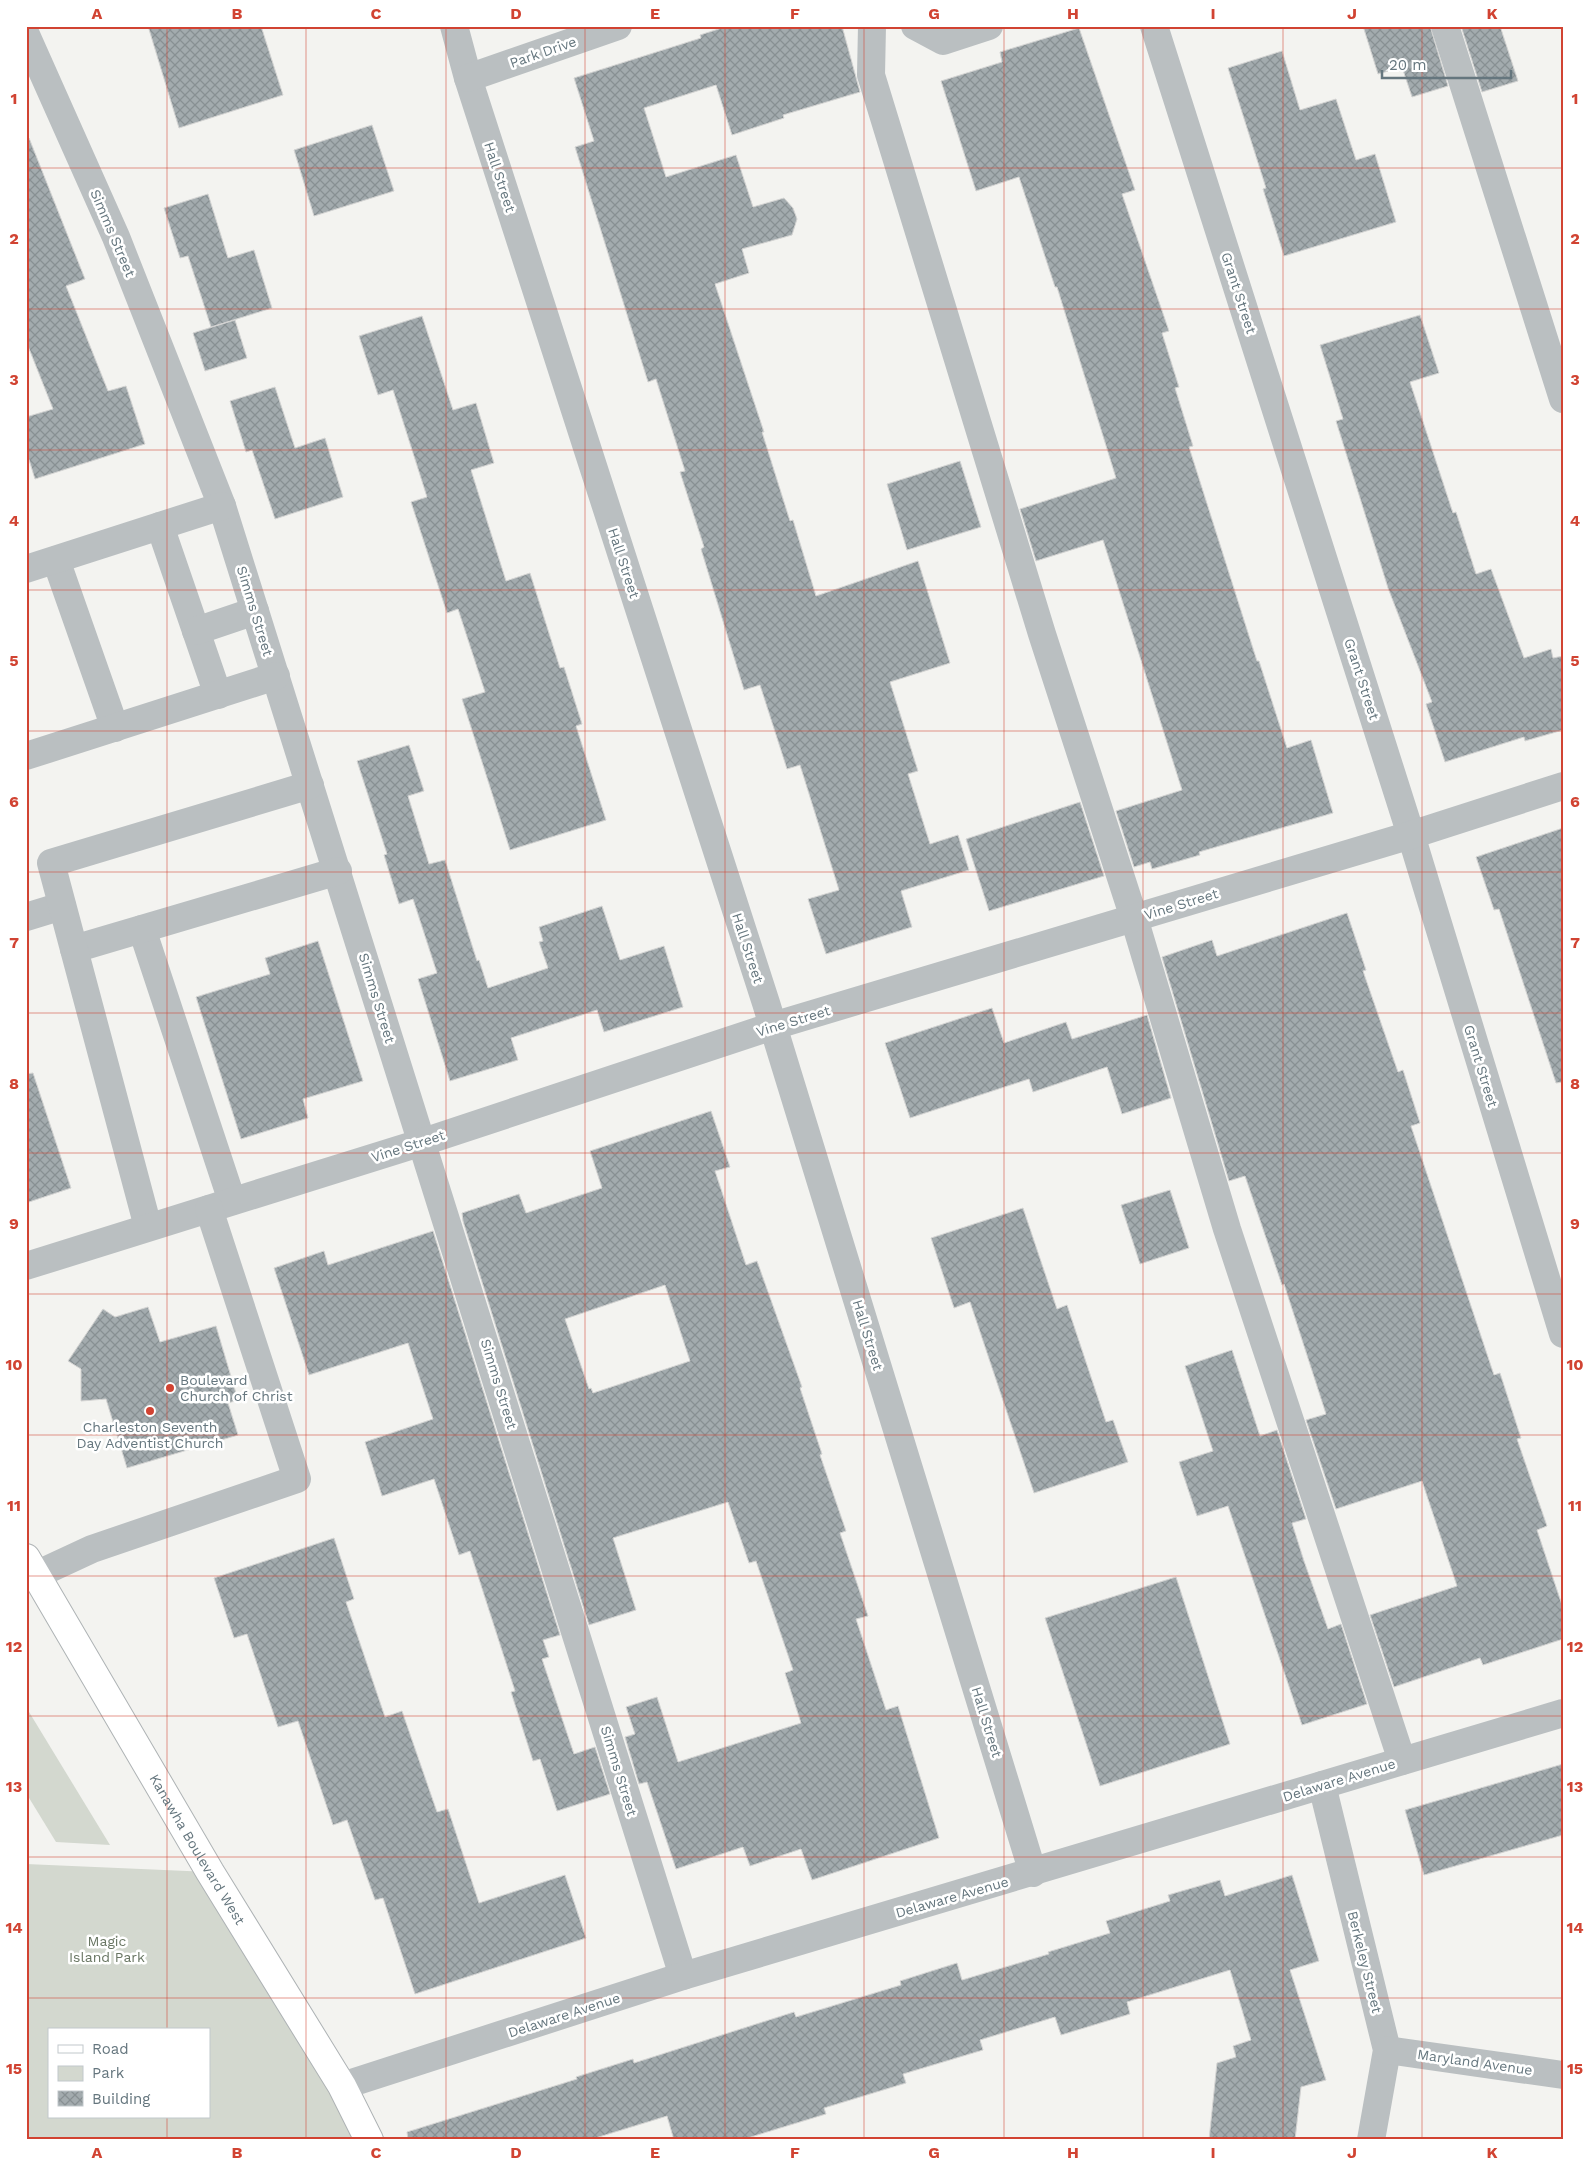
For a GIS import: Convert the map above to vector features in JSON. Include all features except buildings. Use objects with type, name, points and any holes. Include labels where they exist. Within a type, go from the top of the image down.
[{"type":"main road","name":"Kanawha Boulevard West","points":[[31,1566],[210,1872],[342,2086],[369,2140]]},
{"type":"street","name":"Hall Street","points":[[454,26],[468,78],[773,1026],[1033,1873]]},
{"type":"street","name":"Park Drive","points":[[468,78],[618,26]]},
{"type":"street","points":[[872,26],[871,74],[1042,634],[1134,918],[1227,1228],[1402,1761]]},
{"type":"street","points":[[915,26],[943,41],[989,26]]},
{"type":"street","name":"Grant Street","points":[[1154,26],[1411,834],[1563,1334]]},
{"type":"street","points":[[1445,26],[1563,399]]},
{"type":"street","name":"Simms Street","points":[[26,35],[116,237],[222,506],[683,1976]]},
{"type":"street","points":[[26,570],[222,506]]},
{"type":"street","points":[[160,526],[218,695]]},
{"type":"street","points":[[56,560],[115,728]]},
{"type":"street","points":[[196,631],[255,611]]},
{"type":"street","points":[[26,756],[276,676]]},
{"type":"street","points":[[148,1227],[51,863],[310,785]]},
{"type":"street","name":"Vine Street","points":[[26,1266],[423,1142],[773,1026],[1411,834],[1563,786]]},
{"type":"street","points":[[74,950],[338,871]]},
{"type":"street","points":[[26,917],[62,906]]},
{"type":"street","points":[[31,1566],[92,1549],[298,1479],[142,930]]},
{"type":"street","name":"Delaware Avenue","points":[[342,2086],[683,1976],[1033,1873],[1563,1713]]},
{"type":"street","name":"Berkeley Street","points":[[1322,1786],[1387,2050],[1371,2140]]},
{"type":"street","name":"Maryland Avenue","points":[[1387,2050],[1563,2075]]},
{"type":"green space","points":[[26,1707],[110,1845],[56,1842],[26,1793]]},
{"type":"green space","name":"Magic Island Park","points":[[26,1864],[210,1872],[369,2140],[29,2140],[26,2127]]},
{"type":"place","name":"Boulevard Church of Christ","points":[[170,1388]]},
{"type":"place","name":"Charleston Seventh Day Adventist Church","points":[[150,1411]]}]
